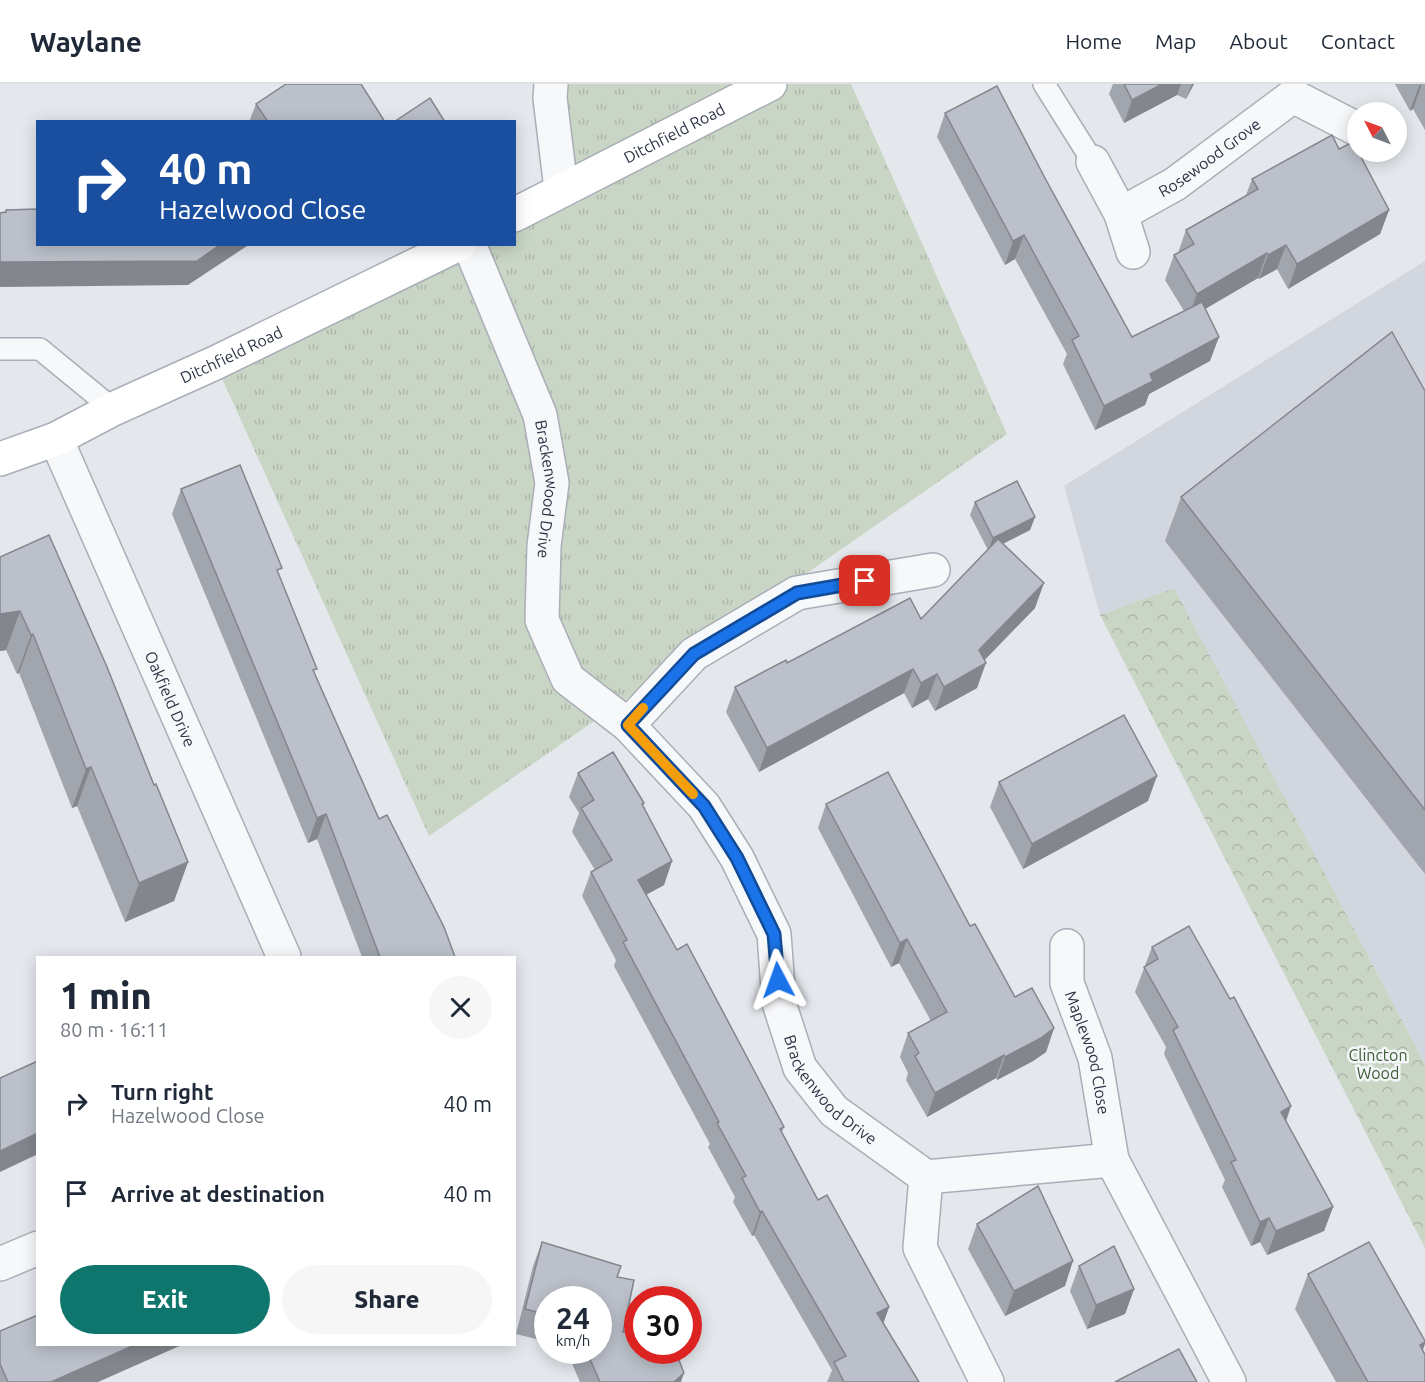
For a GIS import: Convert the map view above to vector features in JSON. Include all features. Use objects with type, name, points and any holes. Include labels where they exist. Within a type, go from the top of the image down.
[{"type":"street","points":[[551,84],[550,98],[561,189]]},
{"type":"street","name":"Ditchfield Road","points":[[516,214],[770,84]]},
{"type":"street","name":"Rosewood Grove","points":[[1121,214],[1175,184],[1291,90],[1347,123]]},
{"type":"street","points":[[1093,162],[1121,214],[1132,252]]},
{"type":"street","name":"Ditchfield Road","points":[[0,459],[56,440],[113,409],[215,363],[455,246]]},
{"type":"street","name":"Brackenwood Drive","points":[[470,246],[540,415],[552,483],[544,546],[542,620],[568,679],[628,725],[704,806],[737,858],[774,934],[779,1003],[800,1068],[834,1111],[926,1177]]},
{"type":"street","name":"Oakfield Drive","points":[[56,440],[284,956]]},
{"type":"street","points":[[628,725],[694,654],[797,593],[933,570]]},
{"type":"street","name":"Maplewood Close","points":[[1067,946],[1067,983],[1095,1058],[1112,1160]]},
{"type":"street","points":[[987,1382],[920,1248],[926,1177],[1112,1160],[1229,1382]]},
{"type":"street","points":[[0,1264],[36,1249]]},
{"type":"lane","points":[[1044,84],[1093,162]]},
{"type":"lane","points":[[0,349],[40,349],[113,409]]},
{"type":"shaded area","points":[[1425,261],[1425,1064],[1174,589],[1100,615],[1064,486]]},
{"type":"green space","points":[[551,84],[851,84],[1007,434],[429,836],[215,363],[449,246],[516,246],[516,212],[561,189]]},
{"type":"green space","name":"Clincton Wood","points":[[1174,588],[1425,1064],[1425,1248],[1100,615]]},
{"type":"building","points":[[286,84],[361,84],[384,120],[267,120],[256,104]]},
{"type":"building","points":[[1124,84],[1162,84],[1132,100]]},
{"type":"building","points":[[997,86],[1132,337],[1202,302],[1219,337],[1150,374],[1153,381],[1104,406],[1072,340],[1079,336],[1024,235],[1013,241],[945,113]]},
{"type":"building","points":[[430,98],[444,120],[397,120]]},
{"type":"building","points":[[1332,135],[1339,149],[1347,145],[1347,162],[1364,162],[1389,210],[1297,264],[1286,245],[1268,255],[1267,253],[1197,294],[1174,255],[1194,244],[1186,230],[1258,189],[1252,179]]},
{"type":"building","points":[[36,209],[36,246],[218,246],[197,261],[0,262],[0,213],[6,210]]},
{"type":"building","points":[[1392,332],[1425,391],[1425,810],[1181,497]]},
{"type":"building","points":[[240,465],[282,568],[277,570],[317,669],[313,670],[379,819],[387,815],[444,927],[455,956],[380,956],[326,814],[317,818],[181,489]]},
{"type":"building","points":[[1017,481],[1035,517],[993,538],[975,502]]},
{"type":"building","points":[[49,535],[188,862],[139,883],[91,767],[86,769],[33,634],[31,635],[20,611],[0,614],[0,557]]},
{"type":"building","points":[[998,539],[1044,583],[979,650],[986,663],[944,687],[937,674],[921,683],[913,669],[767,748],[735,687],[786,660],[787,663],[910,598],[921,619]]},
{"type":"building","points":[[1124,715],[1157,776],[1032,844],[999,782]]},
{"type":"building","points":[[613,752],[644,803],[642,804],[672,861],[638,880],[677,950],[687,944],[784,1127],[780,1129],[818,1200],[827,1195],[889,1307],[877,1313],[919,1382],[844,1382],[834,1362],[846,1356],[762,1211],[760,1212],[742,1178],[746,1176],[717,1123],[719,1122],[623,942],[627,940],[591,872],[612,860],[581,808],[594,800],[578,773]]},
{"type":"building","points":[[888,772],[970,926],[975,924],[1015,997],[1032,988],[1054,1028],[1041,1038],[1005,1057],[1004,1055],[935,1093],[915,1056],[919,1053],[908,1033],[947,1012],[907,939],[900,943],[826,804]]},
{"type":"building","points":[[1189,926],[1230,999],[1234,997],[1291,1106],[1281,1112],[1333,1207],[1276,1231],[1269,1218],[1260,1222],[1231,1162],[1236,1160],[1173,1030],[1178,1027],[1144,967],[1158,959],[1152,947]]},
{"type":"building","points":[[36,1062],[36,1134],[0,1151],[0,1078]]},
{"type":"building","points":[[1038,1186],[1073,1261],[1014,1291],[977,1224]]},
{"type":"building","points":[[542,1242],[621,1266],[617,1277],[634,1280],[633,1286],[624,1286],[624,1364],[680,1364],[684,1373],[674,1382],[600,1382],[592,1364],[612,1364],[612,1286],[534,1286],[534,1311],[525,1309]]},
{"type":"building","points":[[1369,1242],[1425,1341],[1420,1345],[1425,1355],[1425,1382],[1368,1382],[1308,1274]]},
{"type":"building","points":[[1114,1246],[1134,1289],[1096,1305],[1079,1266]]},
{"type":"building","points":[[36,1316],[36,1346],[132,1346],[51,1382],[8,1382],[0,1364],[0,1331]]},
{"type":"building","points":[[1179,1349],[1197,1382],[1115,1382]]},
{"type":"slow traffic","points":[[643,708],[628,725],[693,794]]},
{"type":"route","points":[[778,980],[774,934],[737,858],[704,806],[628,725],[694,654],[797,593],[865,581]]}]
